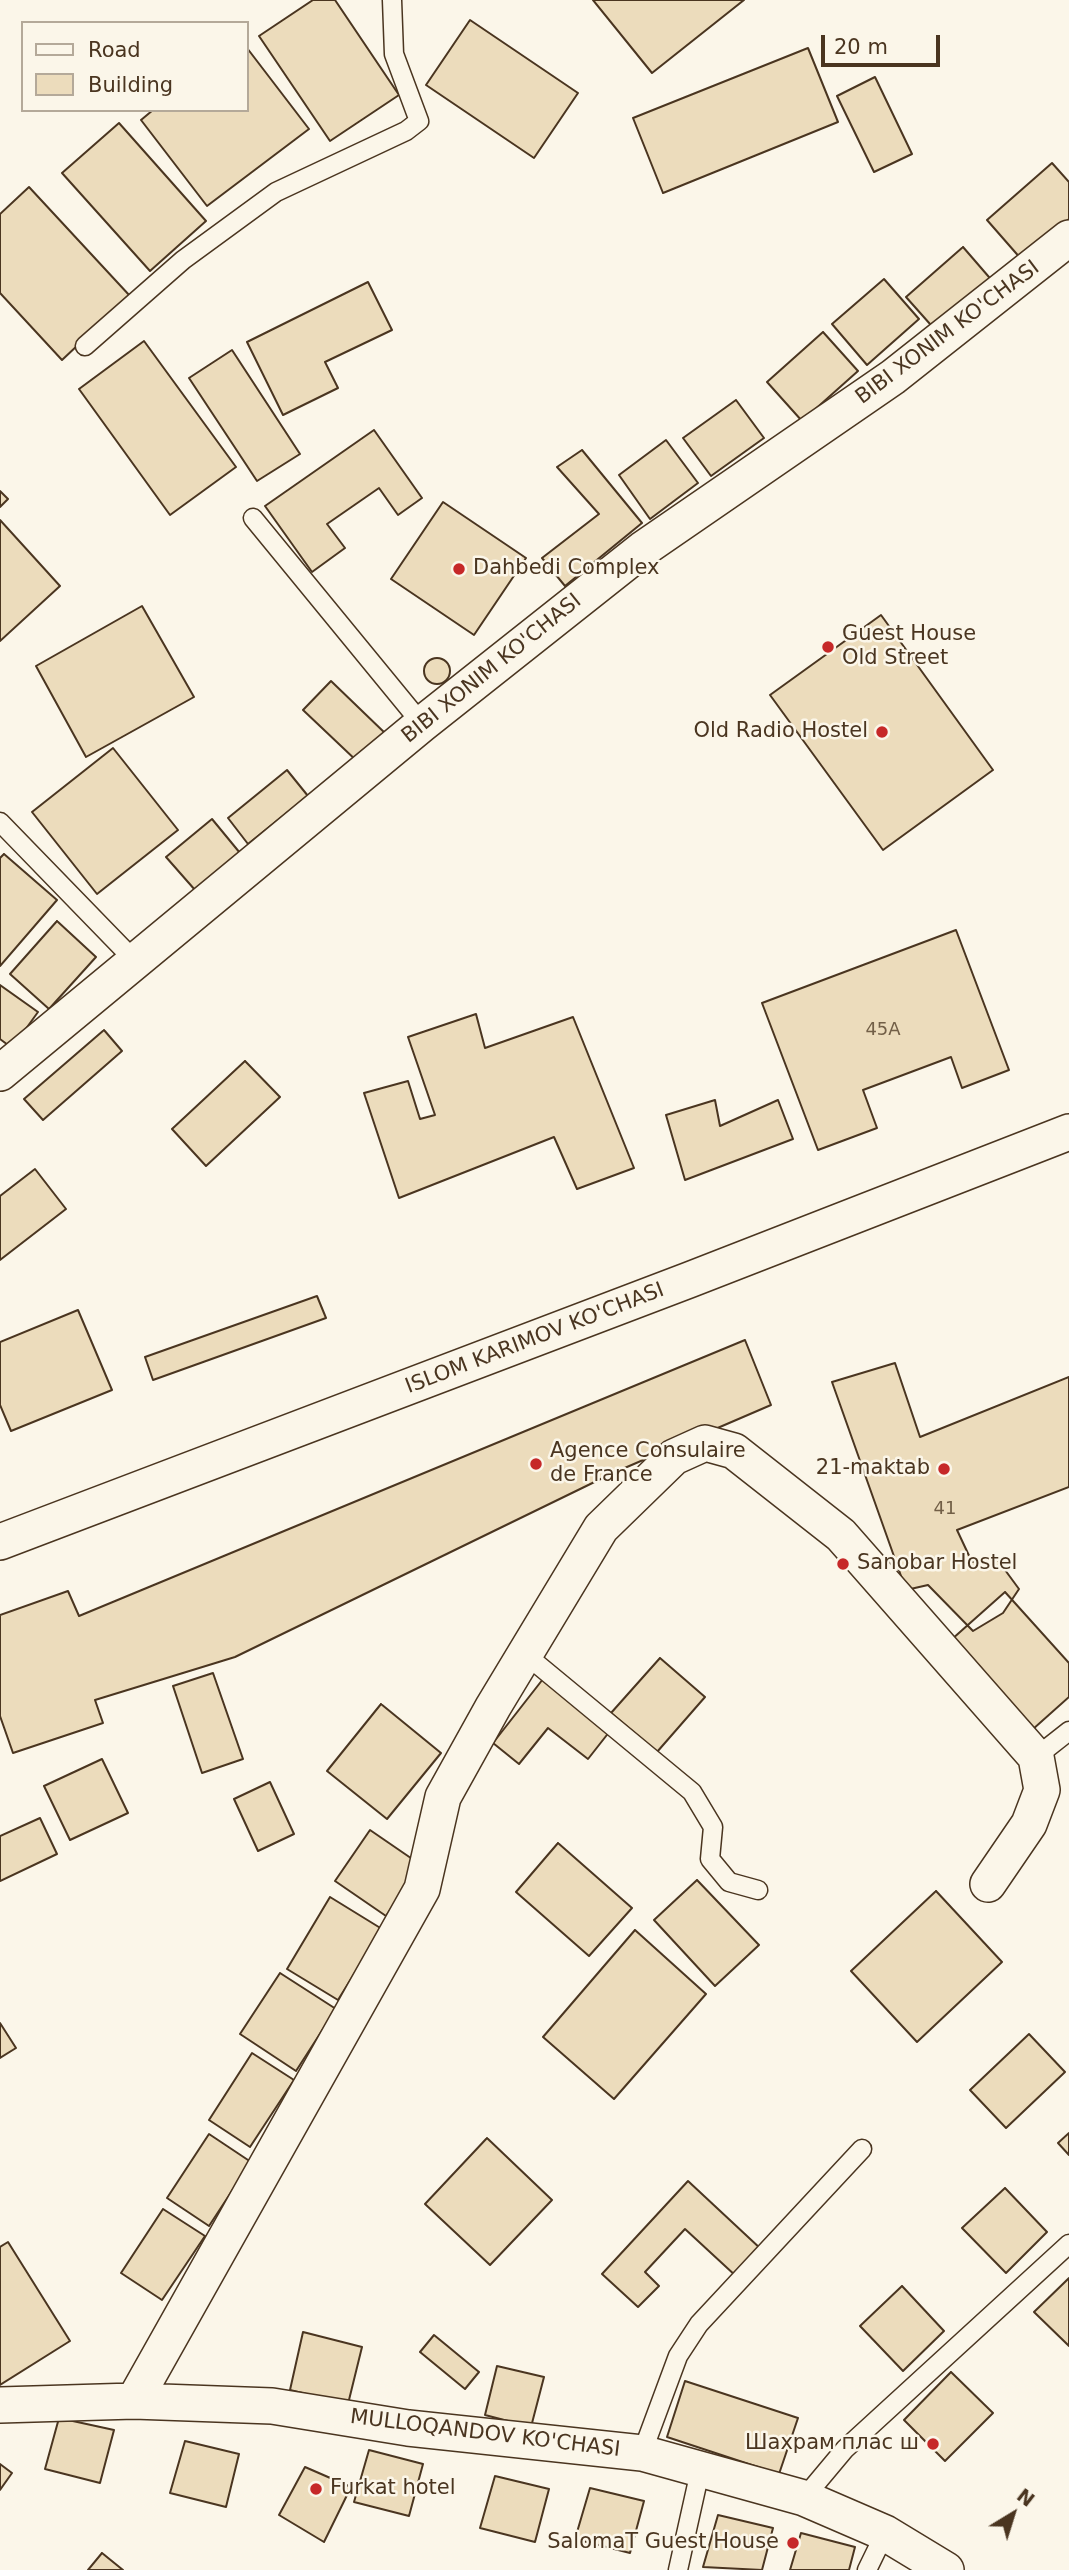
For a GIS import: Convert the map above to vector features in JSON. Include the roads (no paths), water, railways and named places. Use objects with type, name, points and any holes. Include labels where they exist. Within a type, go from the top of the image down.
[{"type":"street","name":"BIBI XONIM KO'CHASI","points":[[0,1073],[422,724],[643,549],[893,377],[1069,238]]},
{"type":"street","name":"ISLOM KARIMOV KO'CHASI","points":[[0,1542],[690,1280],[1069,1132]]},
{"type":"street","points":[[134,2401],[422,1888],[443,1797],[601,1528],[674,1457],[705,1443],[734,1451],[841,1535],[1037,1757],[1042,1790],[1029,1824],[988,1884]]},
{"type":"street","name":"MULLOQANDOV KO'CHASI","points":[[0,2405],[134,2401],[272,2406],[408,2428],[642,2453],[804,2498],[885,2533],[946,2570]]},
{"type":"lane","points":[[85,346],[183,260],[276,192],[406,131],[419,121],[394,54],[392,0]]},
{"type":"lane","points":[[253,518],[422,724]]},
{"type":"lane","points":[[0,822],[135,961]]},
{"type":"lane","points":[[525,1654],[692,1792],[713,1827],[710,1859],[729,1882],[758,1890]]},
{"type":"lane","points":[[1037,1757],[1069,1731]]},
{"type":"lane","points":[[642,2453],[678,2356],[699,2324],[862,2149]]},
{"type":"lane","points":[[804,2498],[845,2449],[1069,2244]]},
{"type":"lane","points":[[678,2570],[700,2471]]},
{"type":"lane","points":[[867,2570],[885,2533]]},
{"type":"place","name":"Dahbedi Complex","points":[[459,569]]},
{"type":"place","name":"Guest House Old Street","points":[[828,647]]},
{"type":"place","name":"Old Radio Hostel","points":[[882,732]]},
{"type":"place","name":"Agence Consulaire de France","points":[[536,1464]]},
{"type":"place","name":"21-maktab","points":[[944,1469]]},
{"type":"place","name":"Sanobar Hostel","points":[[843,1564]]},
{"type":"place","name":"Шахрам плас ш","points":[[933,2444]]},
{"type":"place","name":"Furkat hotel","points":[[316,2489]]},
{"type":"place","name":"SalomaT Guest House","points":[[793,2543]]}]
